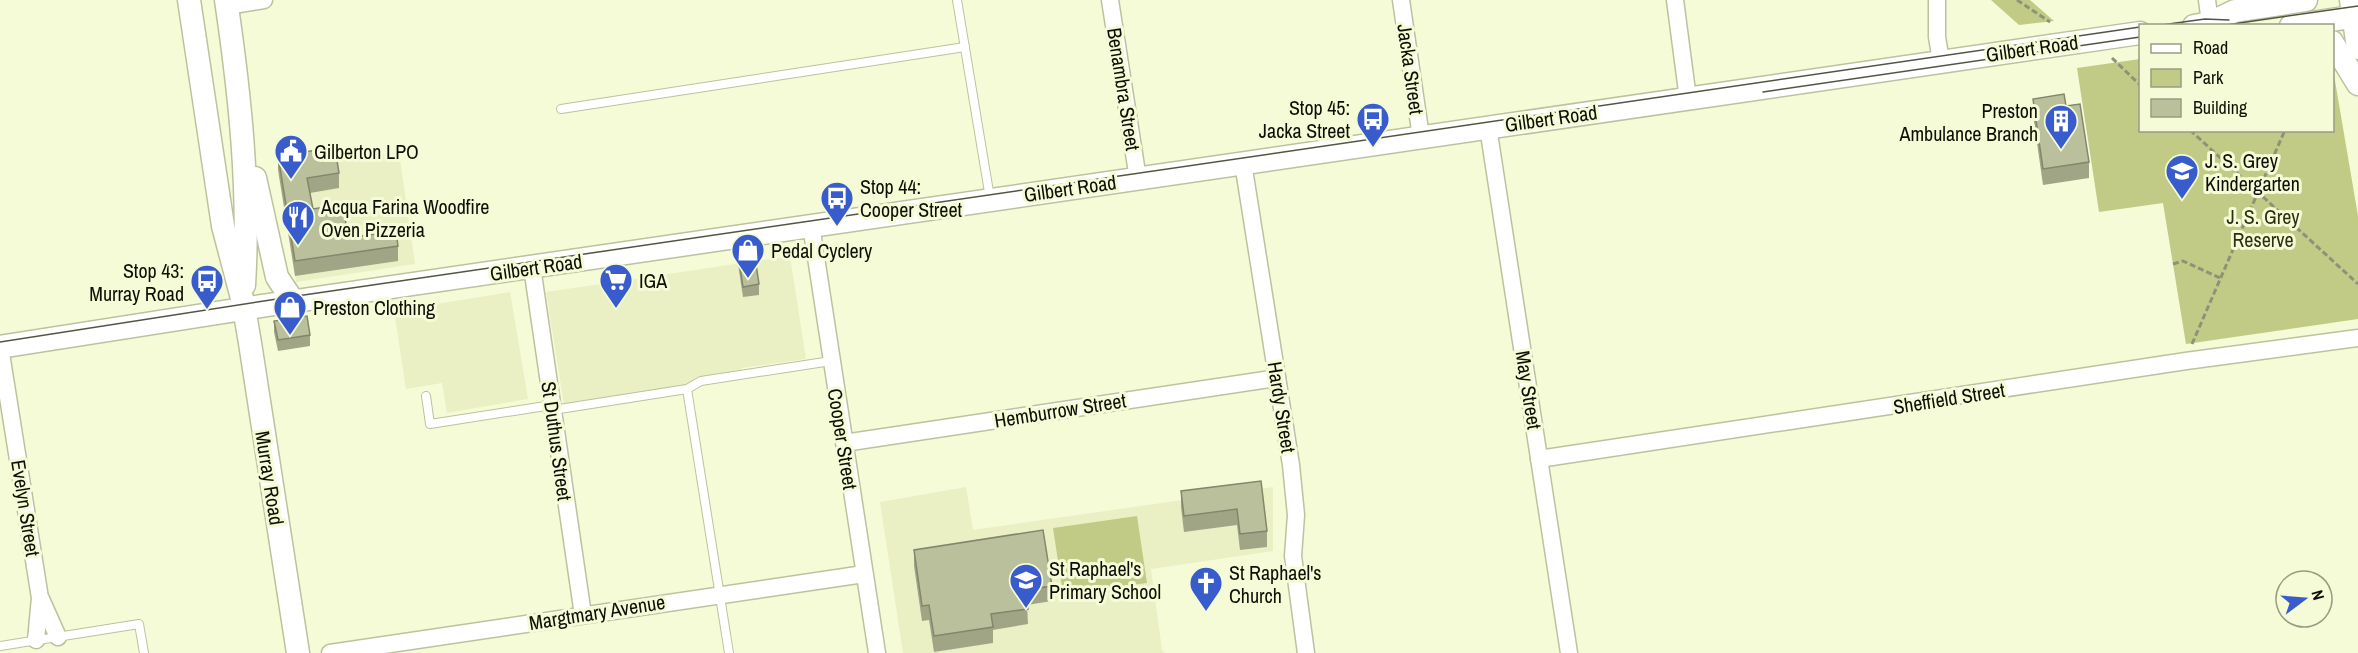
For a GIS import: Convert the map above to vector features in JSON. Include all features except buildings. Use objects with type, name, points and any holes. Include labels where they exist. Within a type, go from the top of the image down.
[{"type":"street","points":[[189,5],[264,0]]},
{"type":"street","name":"Benambra Street","points":[[1110,0],[1138,179]]},
{"type":"street","name":"Jacka Street","points":[[1401,0],[1421,137]]},
{"type":"street","points":[[1675,0],[1688,99]]},
{"type":"street","points":[[1938,0],[1937,37],[1946,60]]},
{"type":"street","points":[[2207,0],[2207,24]]},
{"type":"street","points":[[2209,24],[2235,11],[2306,0]]},
{"type":"street","name":"Murray Road","points":[[227,3],[240,97],[245,200],[244,305]]},
{"type":"street","name":"Murray Road","points":[[189,5],[223,226],[244,305],[298,653]]},
{"type":"street","points":[[2299,24],[2354,11],[2358,48]]},
{"type":"street","name":"Gilbert Road","points":[[0,347],[244,305],[293,301],[532,267],[2139,33]]},
{"type":"street","points":[[2334,45],[2358,84]]},
{"type":"street","points":[[240,97],[272,259],[280,282],[293,301]]},
{"type":"street","name":"May Street","points":[[1488,127],[1569,653]]},
{"type":"street","name":"Hardy Street","points":[[1244,163],[1295,505],[1293,556],[1306,653]]},
{"type":"street","name":"Cooper Street","points":[[811,225],[876,653]]},
{"type":"street","name":"St Duthus Street","points":[[532,267],[583,615]]},
{"type":"street","name":"Sheffield Street","points":[[1539,459],[1733,432],[2186,361],[2358,338]]},
{"type":"street","name":"Evelyn Street","points":[[0,347],[40,598],[36,640]]},
{"type":"street","name":"Hemburrow Street","points":[[844,443],[1277,378]]},
{"type":"street","name":"Margtmary Avenue","points":[[330,653],[719,593],[864,574]]},
{"type":"street","name":"Evelyn Street","points":[[40,598],[58,637]]},
{"type":"lane","points":[[957,0],[990,200]]},
{"type":"lane","points":[[561,109],[965,47]]},
{"type":"lane","points":[[426,396],[430,424],[687,389],[701,381],[831,361]]},
{"type":"lane","points":[[687,389],[729,653]]},
{"type":"lane","points":[[0,646],[139,624],[144,653]]},
{"type":"path","points":[[2017,0],[2050,22]]},
{"type":"path","points":[[2112,58],[2139,84]]},
{"type":"path","points":[[2192,132],[2358,284]]},
{"type":"path","points":[[2186,361],[2284,132]]},
{"type":"path","points":[[2173,264],[2182,261],[2220,278]]},
{"type":"shaded area","points":[[399,152],[415,264],[296,282],[279,168]]},
{"type":"shaded area","points":[[790,256],[806,359],[741,368],[743,379],[613,397],[565,411],[546,292]]},
{"type":"shaded area","points":[[510,292],[528,399],[447,413],[442,383],[406,389],[394,311]]},
{"type":"shaded area","name":"St Raphael's Primary School","points":[[966,487],[973,530],[1273,487],[1273,551],[1151,569],[1162,650],[1165,653],[903,653],[880,502]]},
{"type":"green space","points":[[1991,0],[2030,0],[2054,21],[2019,25]]},
{"type":"green space","name":"J. S. Grey Reserve","points":[[2139,59],[2139,132],[2334,132],[2334,75],[2358,216],[2358,319],[2186,344],[2163,203],[2099,212],[2077,68]]},
{"type":"green space","points":[[1137,516],[1147,583],[1063,594],[1053,528]]},
{"type":"tram line","points":[[2233,24],[2358,6]]},
{"type":"tram line","points":[[2169,24],[2205,19],[2229,20]]},
{"type":"tram line","points":[[0,342],[290,297],[2139,27]]},
{"type":"tram line","points":[[1763,92],[2139,37]]},
{"type":"place","name":"Stop 45: Jacka Street","points":[[1373,148]]},
{"type":"place","name":"Preston Ambulance Branch","points":[[2061,150]]},
{"type":"place","name":"Gilberton LPO","points":[[291,180]]},
{"type":"place","name":"J. S. Grey Kindergarten","points":[[2182,200]]},
{"type":"place","name":"Stop 44: Cooper Street","points":[[837,227]]},
{"type":"place","name":"Acqua Farina Woodfire Oven Pizzeria","points":[[298,246]]},
{"type":"place","name":"Pedal Cyclery","points":[[748,279]]},
{"type":"place","name":"IGA","points":[[616,309]]},
{"type":"place","name":"Stop 43: Murray Road","points":[[207,310]]},
{"type":"place","name":"Preston Clothing","points":[[290,336]]},
{"type":"place","name":"St Raphael's Primary School","points":[[1026,609]]},
{"type":"place","name":"St Raphael's Church","points":[[1206,612]]}]
